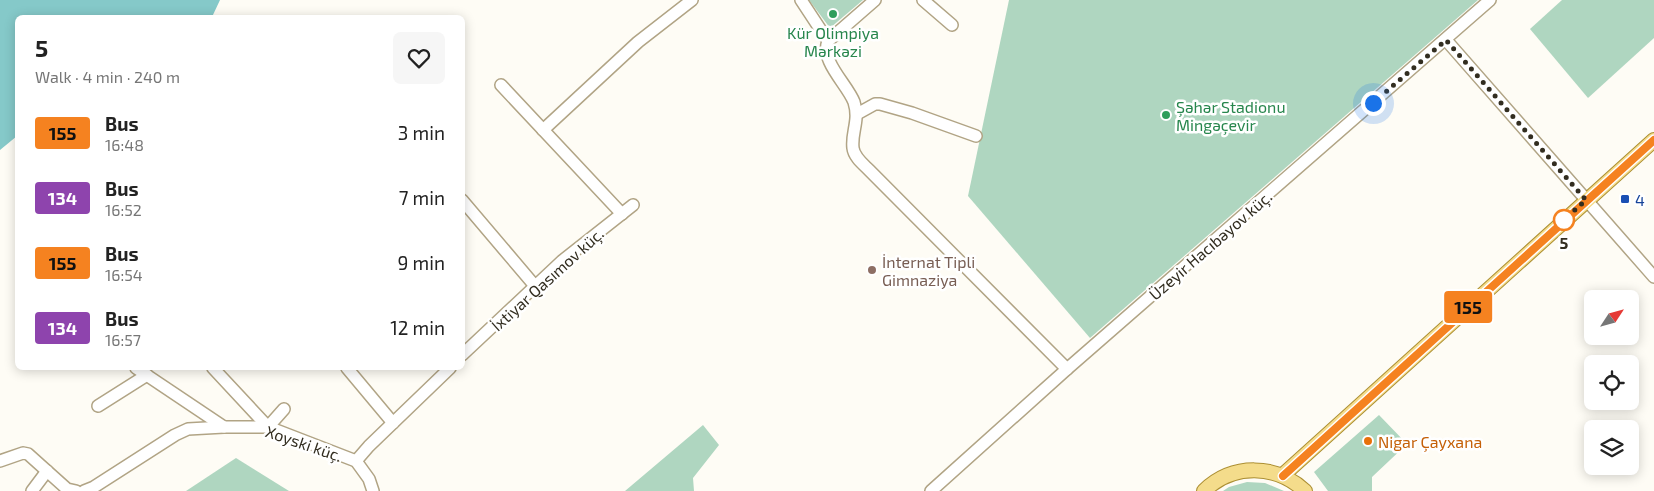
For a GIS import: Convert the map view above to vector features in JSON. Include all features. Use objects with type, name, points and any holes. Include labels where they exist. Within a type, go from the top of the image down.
[{"type":"main road","points":[[1283,476],[1654,140]]},
{"type":"main road","points":[[1204,491],[1216,481],[1229,474],[1262,470],[1283,476],[1305,491]]},
{"type":"street","points":[[543,130],[638,42],[692,0]]},
{"type":"street","points":[[800,0],[828,40]]},
{"type":"street","points":[[875,0],[828,40],[825,47],[828,56],[853,100],[857,114],[853,148],[858,158],[1067,369]]},
{"type":"street","points":[[923,0],[952,25]]},
{"type":"street","name":"Üzeyir Hacıbəyov küç.","points":[[931,491],[1067,369],[1490,0]]},
{"type":"street","points":[[1446,40],[1654,278]]},
{"type":"street","points":[[501,85],[622,214]]},
{"type":"street","points":[[857,114],[875,104],[880,104],[912,113],[976,136]]},
{"type":"street","points":[[465,204],[535,286]]},
{"type":"street","name":"İxtiyar Qasımov küç.","points":[[465,353],[576,248],[633,205]]},
{"type":"street","points":[[139,370],[224,427]]},
{"type":"street","points":[[215,370],[268,427],[284,410]]},
{"type":"street","points":[[349,370],[393,422]]},
{"type":"street","points":[[356,461],[393,422],[448,370]]},
{"type":"street","points":[[98,406],[146,375]]},
{"type":"street","name":"Xoyski küç.","points":[[84,491],[94,487],[175,435],[188,429],[224,427],[268,427],[356,461],[369,479],[373,491]]},
{"type":"street","points":[[0,461],[23,453],[28,454],[67,489],[76,491]]},
{"type":"street","points":[[32,491],[47,471]]},
{"type":"green space","name":"Kür Olimpiya Mərkəzi","points":[[809,0],[863,0],[830,28]]},
{"type":"green space","name":"Şəhər Stadionu Mingəçevir","points":[[1009,0],[1478,0],[1090,338],[968,196]]},
{"type":"green space","points":[[1562,0],[1654,0],[1654,38],[1588,98],[1530,29]]},
{"type":"green space","points":[[1379,415],[1407,444],[1372,477],[1372,491],[1328,491],[1314,472]]},
{"type":"green space","points":[[703,425],[719,445],[693,478],[694,491],[625,491]]},
{"type":"green space","points":[[236,458],[289,491],[186,491]]},
{"type":"green space","points":[[1247,482],[1265,483],[1284,491],[1223,491],[1229,487]]},
{"type":"water","points":[[0,0],[220,0],[213,15],[15,15],[15,138],[0,150]]},
{"type":"bus line","name":"155","points":[[1283,476],[1572,212],[1654,140]]},
{"type":"place","name":"Kür Olimpiya Mərkəzi","points":[[833,14]]},
{"type":"place","name":"Şəhər Stadionu Mingəçevir","points":[[1166,115]]},
{"type":"place","name":"4","points":[[1625,199]]},
{"type":"place","name":"5","points":[[1564,220]]},
{"type":"place","name":"İnternat Tipli Gimnaziya","points":[[872,270]]},
{"type":"place","name":"Nigar Çayxana","points":[[1368,441]]},
{"type":"route","points":[[1373,103],[1446,40],[1586,200],[1559,224],[1564,220]]}]
